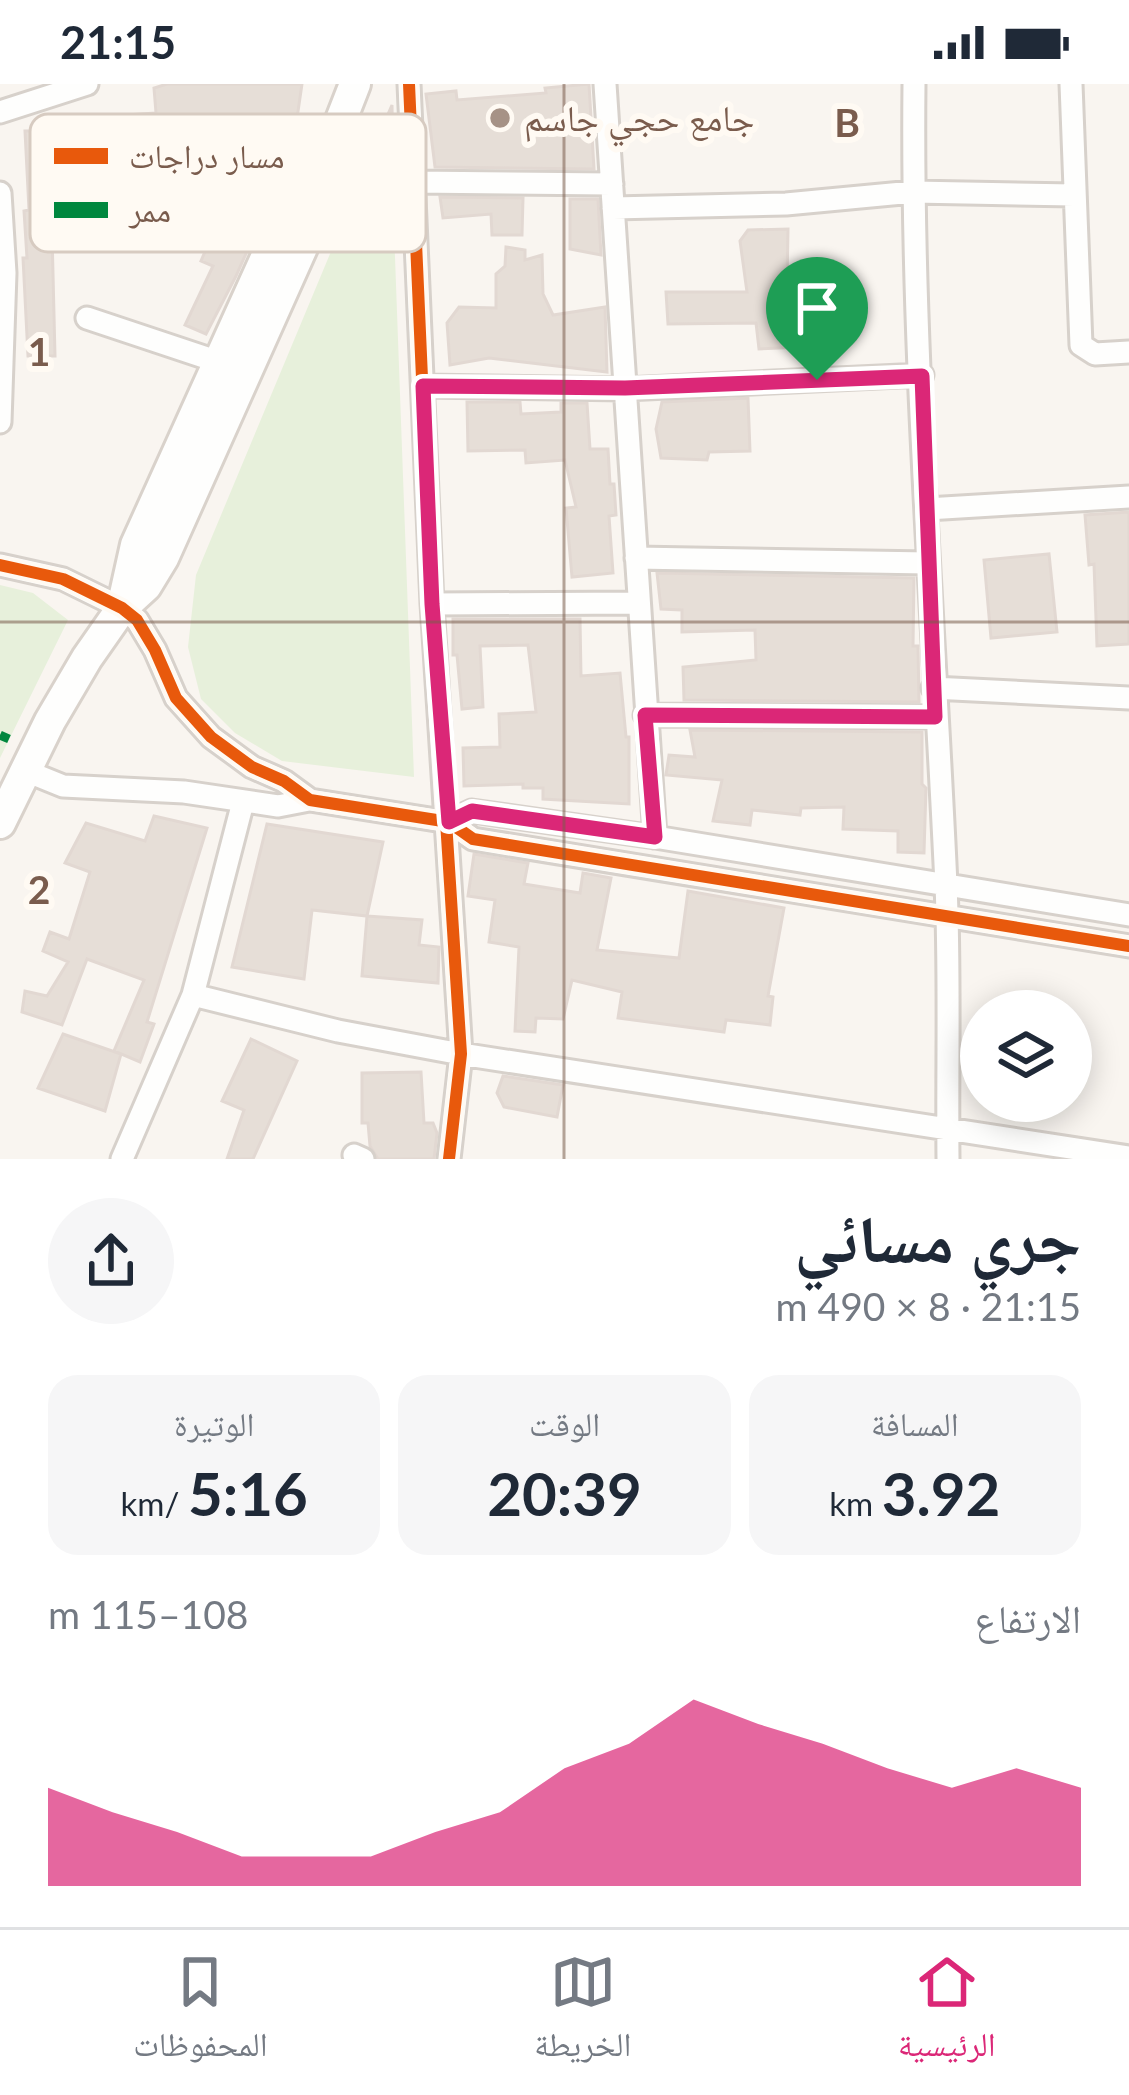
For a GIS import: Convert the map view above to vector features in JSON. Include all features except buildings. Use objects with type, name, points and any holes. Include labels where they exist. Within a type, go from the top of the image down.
[{"type":"main road","points":[[343,114],[355,84]]},
{"type":"main road","points":[[122,608],[136,545],[269,252]]},
{"type":"main road","points":[[0,823],[59,705],[122,608],[146,586],[164,558],[299,252]]},
{"type":"street","points":[[0,112],[87,84]]},
{"type":"street","points":[[409,84],[410,114]]},
{"type":"street","points":[[605,84],[655,837]]},
{"type":"street","points":[[914,84],[913,192],[946,887],[948,1159]]},
{"type":"street","points":[[1071,84],[1081,345],[1095,354],[1129,352]]},
{"type":"street","points":[[426,182],[612,184]]},
{"type":"street","points":[[613,208],[786,204],[913,192],[1074,195]]},
{"type":"street","points":[[0,193],[0,422]]},
{"type":"street","points":[[416,252],[432,604],[461,1054],[449,1159]]},
{"type":"street","points":[[87,318],[219,362]]},
{"type":"street","points":[[423,386],[625,388],[922,376]]},
{"type":"street","points":[[927,508],[1129,497]]},
{"type":"street","points":[[636,558],[928,563]]},
{"type":"street","points":[[0,565],[63,579],[122,608],[155,650],[176,698],[211,737],[309,800]]},
{"type":"street","points":[[432,604],[637,602]]},
{"type":"street","points":[[933,688],[1129,698]]},
{"type":"street","points":[[645,715],[935,717]]},
{"type":"street","points":[[26,771],[63,786],[164,790],[278,806],[309,800],[449,822],[473,839],[1129,946]]},
{"type":"street","points":[[122,1159],[194,995],[243,802]]},
{"type":"street","points":[[449,822],[472,811],[1129,915]]},
{"type":"street","points":[[194,995],[338,1031],[461,1054],[1129,1157]]},
{"type":"green space","points":[[331,252],[395,252],[414,777],[282,761],[235,733],[201,699],[188,647],[196,575]]},
{"type":"green space","points":[[0,585],[33,593],[68,620],[0,758]]},
{"type":"marked path","points":[[0,735],[9,739]]},
{"type":"cycle path","points":[[409,84],[410,114]]},
{"type":"cycle path","points":[[416,252],[432,604],[461,1054],[449,1159]]},
{"type":"cycle path","points":[[0,565],[63,579],[122,608],[137,620],[176,698],[211,737],[310,800],[449,822],[473,839],[1129,946]]},
{"type":"place","name":"جامع حجي جاسم","points":[[500,118]]},
{"type":"route","points":[[922,376],[935,717],[645,715],[655,837],[472,811],[449,822],[432,604],[423,386],[625,388],[817,380],[922,376]]}]
